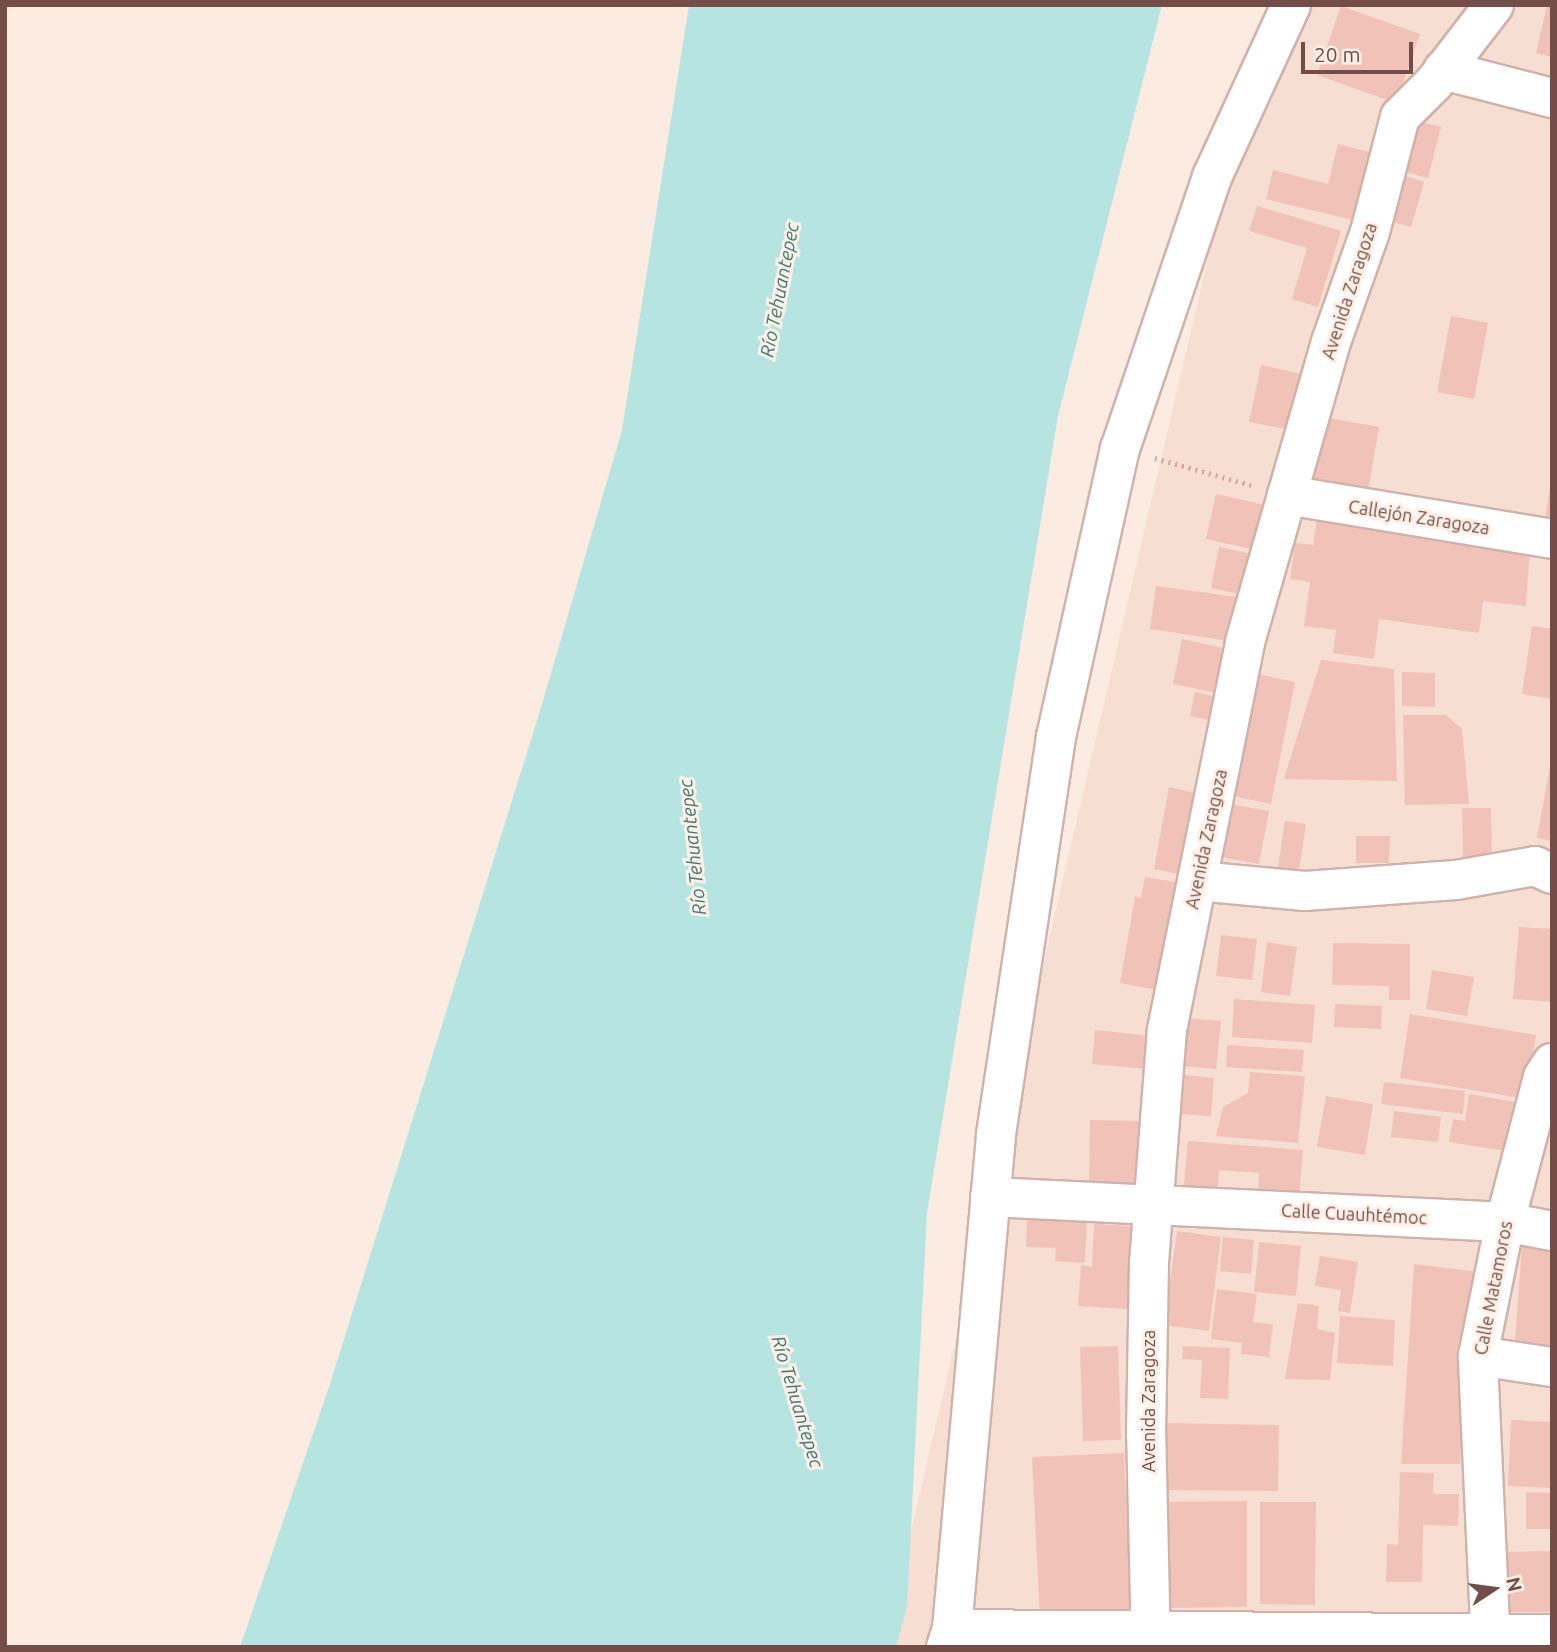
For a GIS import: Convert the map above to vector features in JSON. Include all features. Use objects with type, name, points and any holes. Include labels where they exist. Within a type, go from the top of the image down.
[{"type":"street","points":[[1291,5],[1212,177],[1120,449],[1056,737],[990,1197],[949,1638],[1490,1641],[1552,1634]]},
{"type":"street","name":"Avenida Zaragoza","points":[[1151,1640],[1147,1408],[1149,1263],[1156,1204],[1167,1030],[1245,642],[1331,342],[1370,232],[1400,117],[1443,70],[1494,5]]},
{"type":"street","points":[[1443,70],[1552,98]]},
{"type":"street","name":"Callejón Zaragoza","points":[[1287,495],[1552,539]]},
{"type":"street","points":[[1197,881],[1305,891],[1456,880],[1535,866],[1552,874]]},
{"type":"street","name":"Calle Matamoros","points":[[1490,1641],[1478,1356],[1505,1222],[1543,1077],[1552,1063]]},
{"type":"street","name":"Calle Cuauhtémoc","points":[[990,1197],[1505,1222],[1552,1231]]},
{"type":"street","points":[[1478,1356],[1552,1367]]},
{"type":"path","points":[[1120,449],[1287,495]]},
{"type":"shaded area","points":[[1267,5],[1552,5],[1552,1647],[884,1647]]},
{"type":"water","name":"Río Tehuantepec","points":[[689,5],[1162,5],[1058,416],[927,1213],[907,1607],[896,1647],[240,1647],[329,1387],[540,711],[622,430]]},
{"type":"building","points":[[1547,5],[1552,5],[1552,57],[1536,53]]},
{"type":"building","points":[[1341,6],[1420,34],[1396,103],[1317,75]]},
{"type":"building","points":[[1414,120],[1441,127],[1428,178],[1401,171]]},
{"type":"building","points":[[1338,144],[1369,152],[1352,220],[1266,199],[1273,170],[1328,184]]},
{"type":"building","points":[[1400,174],[1424,182],[1411,227],[1386,220]]},
{"type":"building","points":[[1257,206],[1341,231],[1318,307],[1292,299],[1307,248],[1249,231]]},
{"type":"building","points":[[1451,316],[1488,323],[1474,399],[1437,392]]},
{"type":"building","points":[[1261,365],[1306,375],[1295,431],[1249,422]]},
{"type":"building","points":[[1324,417],[1379,427],[1367,497],[1312,488]]},
{"type":"building","points":[[1552,476],[1552,531],[1543,530]]},
{"type":"building","points":[[1216,494],[1266,505],[1256,550],[1206,539]]},
{"type":"building","points":[[1317,519],[1530,549],[1526,606],[1483,601],[1479,633],[1379,619],[1374,659],[1333,653],[1336,630],[1304,626],[1310,582],[1290,579],[1295,543],[1313,545]]},
{"type":"building","points":[[1219,547],[1252,554],[1243,595],[1211,588]]},
{"type":"building","points":[[1156,586],[1237,597],[1230,641],[1150,629]]},
{"type":"building","points":[[1532,626],[1552,629],[1552,699],[1522,694]]},
{"type":"building","points":[[1182,639],[1231,650],[1222,694],[1173,684]]},
{"type":"building","points":[[1321,660],[1394,669],[1397,781],[1284,779]]},
{"type":"building","points":[[1402,672],[1435,673],[1435,707],[1402,706]]},
{"type":"building","points":[[1256,674],[1295,682],[1271,804],[1233,796]]},
{"type":"building","points":[[1195,692],[1217,697],[1212,721],[1190,716]]},
{"type":"building","points":[[1403,715],[1446,715],[1462,729],[1469,804],[1405,805]]},
{"type":"building","points":[[1552,766],[1552,841],[1537,838]]},
{"type":"building","points":[[1169,787],[1195,793],[1178,874],[1154,869]]},
{"type":"building","points":[[1230,804],[1269,811],[1259,864],[1221,857]]},
{"type":"building","points":[[1462,808],[1491,808],[1492,860],[1463,860]]},
{"type":"building","points":[[1285,821],[1306,824],[1298,877],[1277,873]]},
{"type":"building","points":[[1356,836],[1390,836],[1389,863],[1356,863]]},
{"type":"building","points":[[1145,877],[1180,883],[1162,991],[1120,983],[1135,897],[1141,898]]},
{"type":"building","points":[[1519,927],[1552,929],[1552,1002],[1513,999]]},
{"type":"building","points":[[1221,935],[1257,939],[1252,980],[1216,976]]},
{"type":"building","points":[[1267,942],[1297,947],[1290,996],[1261,992]]},
{"type":"building","points":[[1333,943],[1410,944],[1410,1000],[1389,1000],[1389,986],[1332,985]]},
{"type":"building","points":[[1432,970],[1474,977],[1467,1016],[1426,1009]]},
{"type":"building","points":[[1234,999],[1315,1005],[1312,1043],[1232,1037]]},
{"type":"building","points":[[1335,1004],[1382,1006],[1381,1029],[1334,1027]]},
{"type":"building","points":[[1410,1014],[1536,1035],[1526,1099],[1400,1078]]},
{"type":"building","points":[[1187,1018],[1221,1021],[1216,1069],[1182,1066]]},
{"type":"building","points":[[1095,1030],[1150,1036],[1147,1069],[1092,1064]]},
{"type":"building","points":[[1227,1045],[1304,1050],[1302,1072],[1226,1067]]},
{"type":"building","points":[[1250,1072],[1305,1076],[1298,1143],[1216,1136],[1223,1107],[1248,1093]]},
{"type":"building","points":[[1185,1075],[1214,1078],[1211,1116],[1181,1114]]},
{"type":"building","points":[[1384,1082],[1465,1091],[1463,1114],[1381,1104]]},
{"type":"building","points":[[1469,1094],[1521,1103],[1512,1152],[1449,1142],[1453,1119],[1465,1121]]},
{"type":"building","points":[[1326,1096],[1373,1104],[1365,1155],[1317,1147]]},
{"type":"building","points":[[1394,1111],[1441,1117],[1438,1142],[1391,1137]]},
{"type":"building","points":[[1090,1120],[1140,1121],[1138,1190],[1089,1188]]},
{"type":"building","points":[[1188,1141],[1303,1150],[1298,1210],[1257,1207],[1259,1173],[1219,1170],[1217,1207],[1182,1204]]},
{"type":"building","points":[[1027,1218],[1087,1221],[1085,1263],[1055,1261],[1056,1248],[1026,1247]]},
{"type":"building","points":[[1094,1224],[1131,1226],[1127,1309],[1078,1306],[1081,1265],[1092,1267]]},
{"type":"building","points":[[1177,1231],[1221,1237],[1209,1331],[1164,1325]]},
{"type":"building","points":[[1523,1232],[1552,1234],[1552,1358],[1514,1355]]},
{"type":"building","points":[[1223,1237],[1254,1240],[1251,1274],[1220,1271]]},
{"type":"building","points":[[1259,1242],[1301,1246],[1296,1296],[1254,1292]]},
{"type":"building","points":[[1320,1256],[1358,1262],[1350,1313],[1338,1311],[1341,1290],[1315,1286]]},
{"type":"building","points":[[1414,1264],[1487,1273],[1467,1350],[1460,1464],[1401,1464]]},
{"type":"building","points":[[1217,1289],[1257,1294],[1253,1322],[1273,1324],[1269,1357],[1241,1354],[1242,1343],[1211,1339]]},
{"type":"building","points":[[1298,1303],[1319,1306],[1317,1329],[1335,1333],[1330,1380],[1285,1379]]},
{"type":"building","points":[[1340,1316],[1395,1320],[1393,1366],[1337,1363]]},
{"type":"building","points":[[1118,1346],[1121,1440],[1083,1441],[1080,1347]]},
{"type":"building","points":[[1183,1346],[1230,1348],[1228,1399],[1200,1398],[1202,1360],[1182,1359]]},
{"type":"building","points":[[1511,1420],[1552,1422],[1552,1488],[1508,1486]]},
{"type":"building","points":[[1164,1423],[1279,1425],[1278,1491],[1163,1490]]},
{"type":"building","points":[[1124,1453],[1131,1617],[1040,1621],[1032,1457]]},
{"type":"building","points":[[1400,1472],[1434,1473],[1433,1494],[1459,1494],[1458,1526],[1423,1525],[1422,1582],[1386,1582],[1387,1544],[1398,1545]]},
{"type":"building","points":[[1526,1492],[1552,1493],[1552,1529],[1526,1529]]},
{"type":"building","points":[[1247,1501],[1247,1607],[1161,1608],[1160,1502]]},
{"type":"building","points":[[1260,1502],[1316,1502],[1315,1605],[1260,1604]]},
{"type":"building","points":[[1552,1551],[1552,1612],[1500,1612],[1500,1552]]}]
